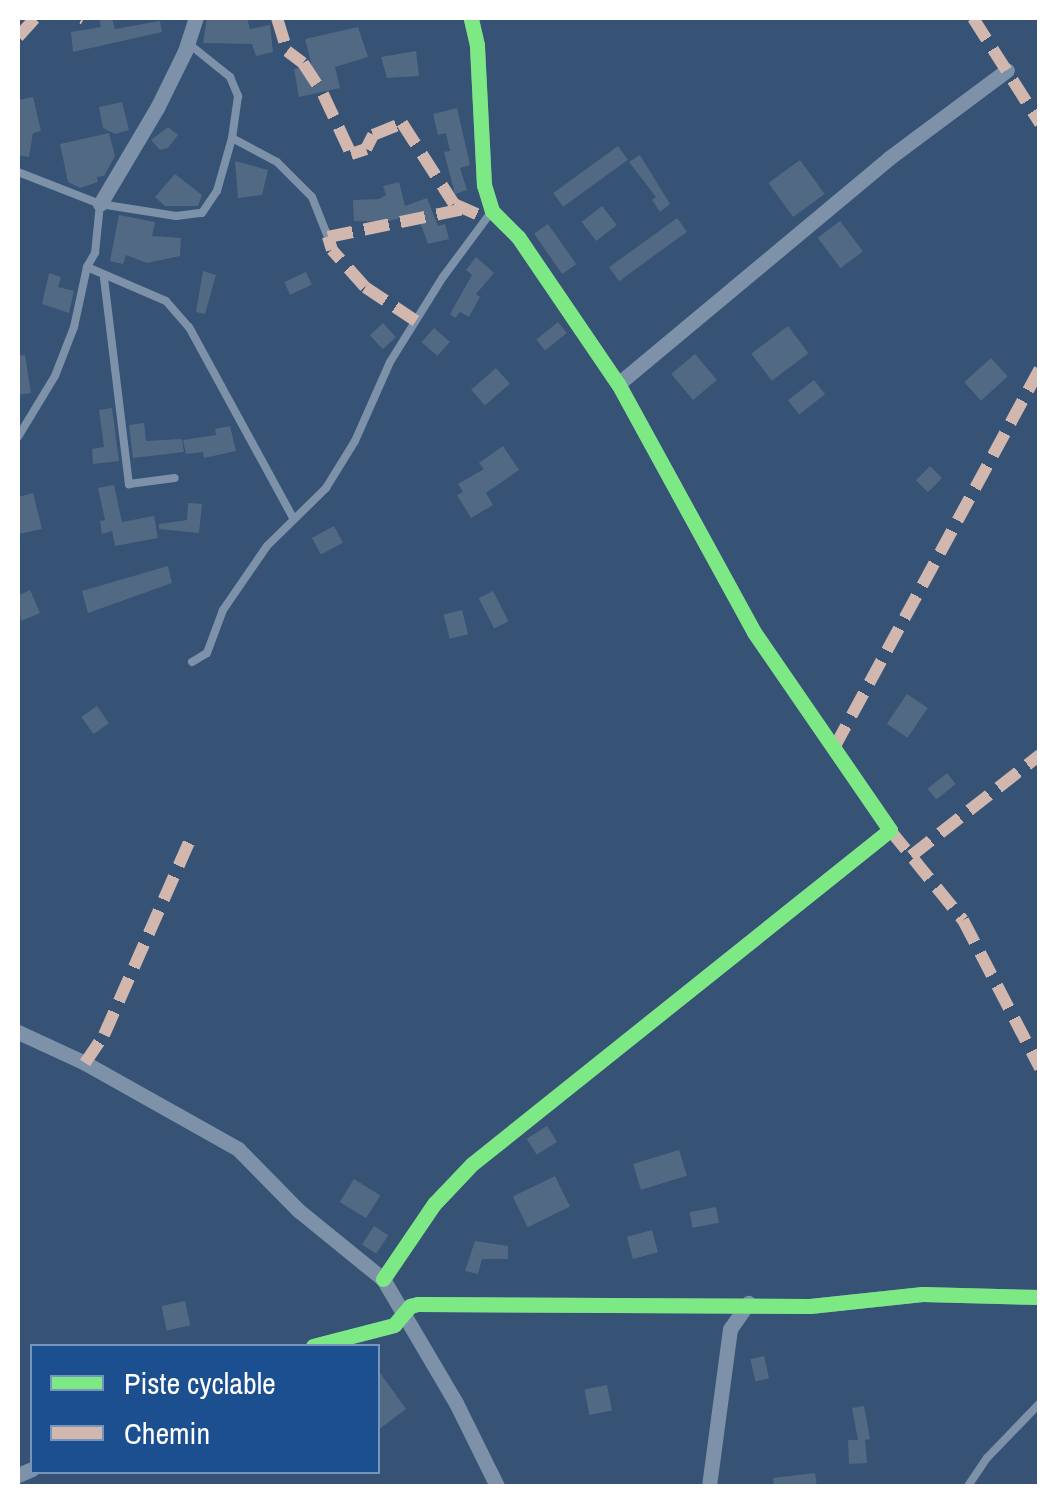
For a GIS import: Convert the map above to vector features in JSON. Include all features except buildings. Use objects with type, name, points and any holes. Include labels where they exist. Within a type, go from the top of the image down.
[{"type":"street","points":[[100,204],[156,108],[196,18]]},
{"type":"street","points":[[383,1279],[434,1204],[472,1164],[890,830],[754,632],[618,384],[518,237],[492,212],[484,185],[477,45],[471,18]]},
{"type":"street","points":[[618,384],[889,158],[1007,70]]},
{"type":"street","points":[[18,1032],[85,1064],[238,1150],[298,1210],[383,1279],[497,1486]]},
{"type":"street","points":[[321,1344],[394,1325],[406,1316],[410,1306],[418,1304],[810,1306],[922,1294],[1040,1298]]},
{"type":"street","points":[[709,1486],[730,1329],[748,1303]]},
{"type":"lane","points":[[18,172],[100,204],[176,216],[202,213],[218,191],[238,96],[230,78],[188,43]]},
{"type":"lane","points":[[232,138],[277,162],[312,197],[328,236]]},
{"type":"lane","points":[[18,436],[56,376],[74,327],[87,267],[95,254],[100,204]]},
{"type":"lane","points":[[192,662],[208,653],[223,610],[266,546],[326,488],[355,440],[390,362],[443,277],[492,212]]},
{"type":"lane","points":[[87,267],[104,278],[166,301],[189,327],[293,518]]},
{"type":"lane","points":[[104,278],[129,484],[176,478]]},
{"type":"lane","points":[[968,1486],[987,1458],[1040,1404]]},
{"type":"marked path","points":[[18,37],[35,18]]},
{"type":"marked path","points":[[277,18],[287,51],[303,63],[323,94],[351,154],[366,149],[373,135],[402,123],[454,204],[485,218]]},
{"type":"marked path","points":[[973,18],[1040,123]]},
{"type":"marked path","points":[[416,321],[365,287],[332,250],[328,237],[463,209]]},
{"type":"marked path","points":[[834,748],[1040,369]]},
{"type":"marked path","points":[[911,856],[1040,755]]},
{"type":"marked path","points":[[890,830],[963,920],[1040,1068]]},
{"type":"marked path","points":[[85,1063],[104,1035],[191,838]]},
{"type":"cycle path","points":[[383,1279],[434,1204],[472,1164],[890,830],[754,632],[618,384],[518,237],[492,211],[484,185],[477,45],[471,18]]},
{"type":"cycle path","points":[[321,1344],[394,1325],[410,1306],[418,1304],[810,1306],[922,1294],[1040,1297]]}]
